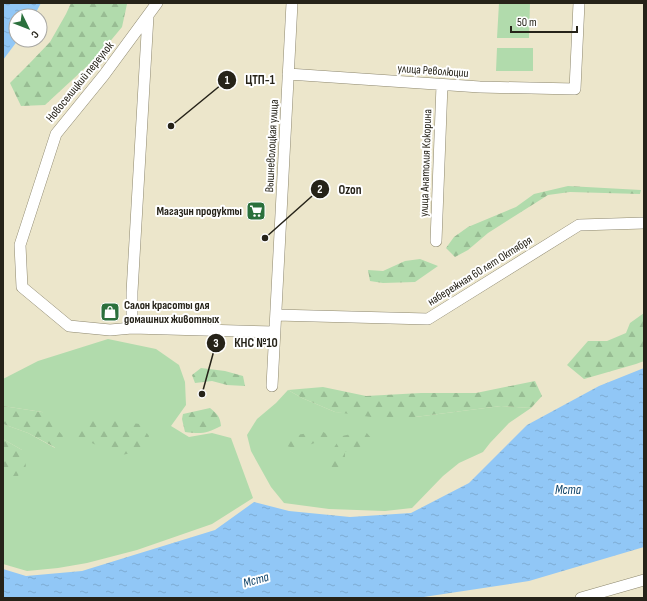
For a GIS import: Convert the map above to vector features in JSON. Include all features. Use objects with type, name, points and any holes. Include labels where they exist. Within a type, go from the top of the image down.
[{"type":"street","name":"Новоселицкий переулок","points":[[132,328],[110,330],[69,326],[22,287],[20,245],[56,134],[104,75],[157,3]]},
{"type":"street","name":"Вышневолоцкая улица","points":[[272,386],[292,3]]},
{"type":"street","name":"улица Революции","points":[[288,74],[480,87],[575,89],[579,3]]},
{"type":"street","points":[[148,16],[132,292],[132,328],[274,332]]},
{"type":"street","name":"улица Анатолия Кокорина","points":[[436,241],[442,85]]},
{"type":"street","name":"набережная 60 лет Октября","points":[[276,314],[428,319],[579,225],[644,223]]},
{"type":"street","points":[[581,598],[644,580]]},
{"type":"green space","points":[[71,3],[127,3],[122,27],[98,56],[45,105],[21,106],[10,83],[44,48],[48,48],[48,44]]},
{"type":"green space","points":[[499,3],[530,3],[529,38],[497,38]]},
{"type":"green space","points":[[497,48],[533,48],[533,71],[496,71]]},
{"type":"green space","points":[[568,186],[641,190],[640,194],[570,192],[548,195],[488,233],[468,250],[455,257],[446,248],[454,237],[468,227],[516,207],[534,194]]},
{"type":"green space","points":[[420,259],[438,266],[415,282],[383,283],[370,281],[368,270],[383,271],[405,261]]},
{"type":"green space","points":[[644,313],[644,361],[584,379],[567,365],[588,341],[607,341],[626,333],[630,323]]},
{"type":"green space","points":[[108,339],[156,349],[179,365],[185,382],[186,405],[171,426],[189,437],[212,433],[231,438],[253,498],[212,524],[137,550],[87,563],[58,568],[27,571],[3,564],[3,476],[18,475],[22,450],[3,439],[3,424],[28,433],[55,448],[42,412],[3,406],[3,379],[38,361]]},
{"type":"green space","points":[[201,368],[225,371],[243,376],[245,386],[227,385],[212,381],[195,383],[192,375]]},
{"type":"green space","points":[[535,381],[542,396],[531,408],[501,406],[415,417],[378,418],[335,412],[302,398],[288,390],[323,387],[366,396],[421,393],[476,393]]},
{"type":"green space","points":[[288,390],[302,398],[335,412],[415,417],[501,406],[531,408],[509,423],[483,452],[459,463],[443,476],[412,508],[385,511],[329,509],[284,503],[271,487],[251,451],[247,435],[257,419],[276,403]]},
{"type":"green space","points":[[3,406],[42,412],[63,436],[56,448],[28,433],[3,424]]},
{"type":"green space","points":[[210,408],[218,416],[221,426],[203,433],[185,432],[182,419],[183,414]]},
{"type":"green space","points":[[77,420],[106,420],[140,424],[149,436],[144,451],[121,455],[76,436]]},
{"type":"green space","points":[[322,431],[331,437],[298,449],[275,443],[296,435]]},
{"type":"green space","points":[[365,431],[372,439],[365,445],[345,452],[345,466],[332,469],[328,456],[342,436]]},
{"type":"green space","points":[[3,439],[22,450],[26,466],[18,476],[3,476]]},
{"type":"water","points":[[3,3],[41,3],[38,8],[8,8],[8,48],[12,48],[3,60]]},
{"type":"water","name":"Мста","points":[[644,368],[644,547],[529,581],[417,598],[3,598],[3,569],[26,576],[82,571],[215,530],[254,502],[289,511],[350,517],[411,513],[469,483],[527,425],[599,386]]},
{"type":"place","name":"ЦТП-1","points":[[171,126]]},
{"type":"place","name":"Магазин продукты","points":[[256,211]]},
{"type":"place","name":"Ozon","points":[[265,238]]},
{"type":"place","name":"Салон красоты для домашних животных","points":[[110,312]]},
{"type":"place","name":"КНС №10","points":[[202,394]]}]
